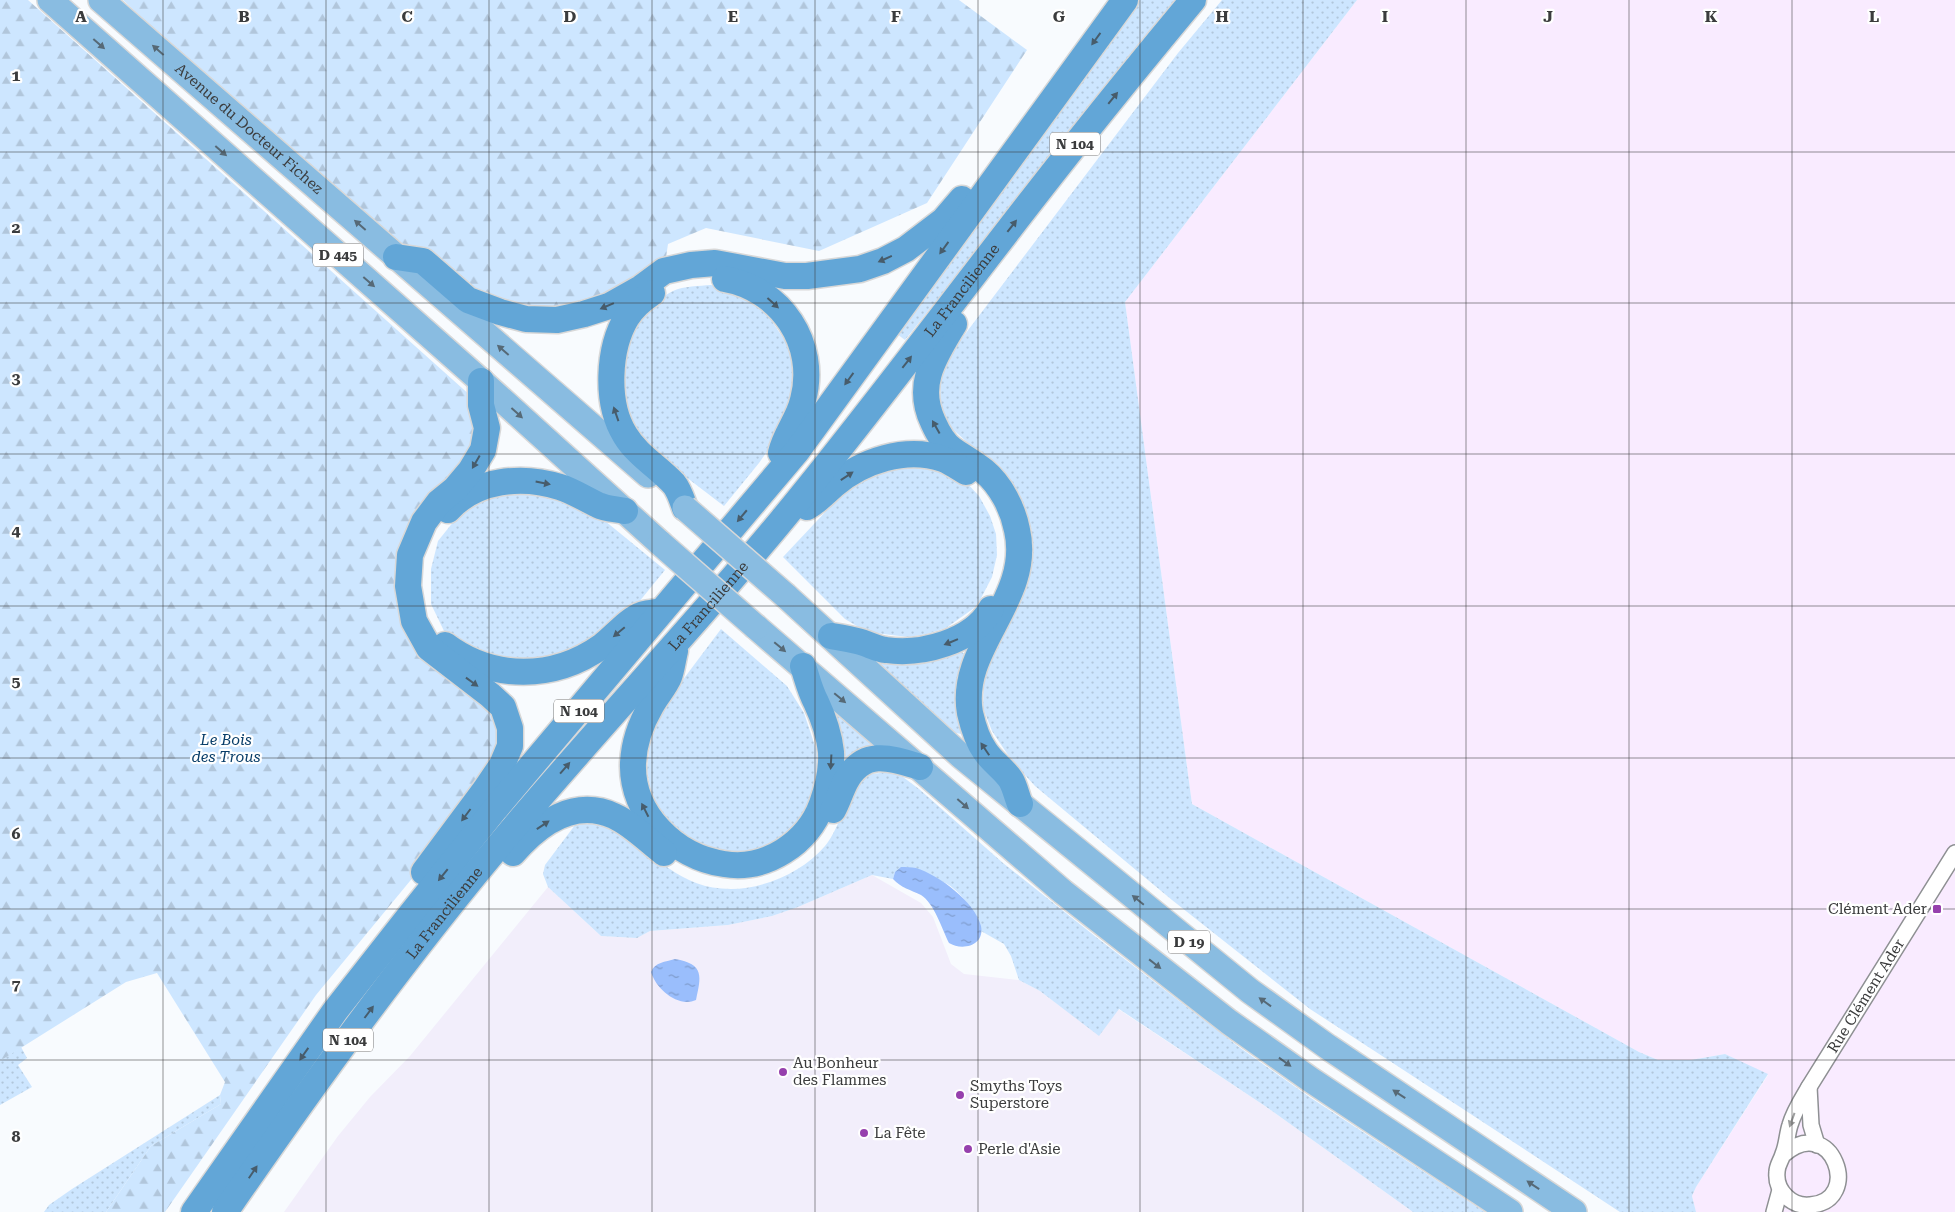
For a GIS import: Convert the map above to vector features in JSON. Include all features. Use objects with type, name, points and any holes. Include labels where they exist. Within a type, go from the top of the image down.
[{"type":"highway","name":"La Francilienne","points":[[194,1212],[335,1012],[408,918],[495,810],[774,479],[802,443],[1125,0]]},
{"type":"highway","name":"La Francilienne","points":[[225,1212],[293,1113],[476,873],[612,714],[677,643],[779,524],[1073,147],[1194,0]]},
{"type":"highway","points":[[396,257],[423,261],[468,300],[526,319],[556,320],[610,306],[641,288],[664,271],[691,265],[715,263],[785,276],[816,275],[860,269],[883,261],[906,249],[944,220],[965,195],[993,180]]},
{"type":"highway","points":[[685,508],[675,485],[642,456],[625,436],[614,411],[612,389],[612,363],[619,334],[628,316],[645,298],[665,284],[689,278],[712,276],[734,280],[757,289],[777,305],[793,326],[804,348],[807,378],[803,401],[794,425],[783,442],[774,479]]},
{"type":"highway","points":[[961,292],[955,323],[935,356],[929,371],[925,401],[937,430],[951,449],[986,472],[995,483],[1010,507],[1018,531],[1019,556],[1014,585],[983,644],[969,689],[970,711],[975,734],[985,752],[1010,779],[1020,804]]},
{"type":"highway","points":[[408,918],[413,885],[485,790],[502,765],[510,746],[510,728],[503,708],[490,695],[429,648],[414,621],[408,586],[410,555],[424,522],[439,502],[455,489],[471,470],[483,450],[487,428],[481,405],[481,381]]},
{"type":"highway","points":[[779,524],[818,501],[834,485],[852,473],[881,459],[900,455],[942,459],[969,474],[988,492],[1002,513],[1010,534],[1011,555],[1006,582],[987,617],[966,636],[938,647],[912,650],[886,650],[857,641],[831,636]]},
{"type":"highway","points":[[624,511],[599,506],[560,487],[538,482],[516,480],[493,483],[470,494],[452,507],[436,524],[427,543],[422,564],[421,585],[424,609],[432,632],[446,646],[465,658],[494,670],[526,672],[552,669],[578,660],[600,647],[639,615],[662,611]]},
{"type":"highway","points":[[677,643],[669,677],[650,706],[638,733],[633,764],[637,794],[652,822],[670,841],[697,856],[724,864],[750,864],[776,856],[799,841],[817,817],[829,784],[831,754],[828,729],[815,701],[803,666]]},
{"type":"highway","points":[[476,873],[507,860],[523,841],[554,817],[578,810],[597,810],[616,817],[663,853],[689,868],[717,876],[753,875],[780,865],[805,849],[827,824],[846,781],[864,762],[874,758],[884,758],[920,767]]},
{"type":"main road","name":"D 445","points":[[50,0],[481,381],[706,584]]},
{"type":"main road","name":"Avenue du Docteur Fichez","points":[[101,0],[396,257]]},
{"type":"main road","name":"D 445","points":[[396,257],[735,551]]},
{"type":"main road","name":"D 19","points":[[735,551],[831,636],[954,750],[1250,991],[1328,1047],[1574,1212]]},
{"type":"main road","name":"D 19","points":[[706,584],[1063,892],[1229,1022],[1311,1080],[1510,1212]]},
{"type":"street","name":"Rue Clément Ader","points":[[1774,1212],[1780,1190],[1776,1172],[1783,1155],[1790,1124],[1796,1109],[1955,853]]},
{"type":"street","points":[[1809,1087],[1811,1125],[1817,1145]]},
{"type":"street","points":[[1780,1190],[1793,1202],[1808,1209],[1831,1195],[1839,1178],[1838,1168],[1834,1159],[1824,1148],[1817,1145],[1808,1143],[1798,1145],[1783,1155]]},
{"type":"shaded area","points":[[1357,0],[1955,0],[1955,1212],[1696,1212],[1692,1196],[1696,1187],[1768,1075],[1725,1054],[1691,1060],[1658,1060],[1639,1052],[1192,804],[1125,302]]},
{"type":"shaded area","points":[[872,875],[921,903],[933,917],[951,964],[964,974],[1019,980],[1040,991],[1099,1035],[1118,1009],[1265,1106],[1413,1212],[284,1212],[338,1136],[370,1097],[410,1056],[548,887],[601,936],[637,938],[650,931],[728,925],[772,916],[798,907]]},
{"type":"green space","name":"Le Bois des Trous","points":[[0,0],[28,0],[481,405],[487,428],[424,522],[414,621],[510,728],[485,790],[316,995],[165,1212],[106,1212],[151,1146],[221,1104],[220,1095],[225,1082],[157,973],[126,982],[0,1061]]},
{"type":"green space","points":[[123,0],[959,0],[1027,50],[927,203],[819,251],[706,228],[668,244],[664,271],[641,288],[526,319],[396,257]]},
{"type":"green space","points":[[1140,0],[1177,0],[905,340],[897,334]]},
{"type":"green space","points":[[1222,0],[1357,0],[1125,302],[1192,804],[1639,1052],[1658,1060],[1691,1060],[1725,1054],[1768,1074],[1696,1187],[1692,1196],[1696,1212],[1620,1212],[1310,1009],[1172,900],[1035,786],[1012,761],[992,731],[983,708],[984,678],[992,649],[1016,608],[1032,568],[1032,531],[1019,495],[999,465],[968,443],[948,425],[940,404],[941,379],[953,350],[1178,53]]},
{"type":"green space","points":[[711,285],[755,296],[796,357],[801,380],[784,427],[759,463],[724,506],[676,469],[643,438],[627,413],[622,388],[625,350],[633,328],[641,316],[659,300],[677,289]]},
{"type":"green space","points":[[936,466],[965,481],[979,496],[990,516],[996,534],[997,555],[992,577],[977,606],[946,628],[908,637],[867,632],[845,619],[783,557],[860,475],[888,467]]},
{"type":"green space","points":[[515,491],[545,492],[599,516],[665,570],[634,608],[581,646],[551,658],[520,663],[492,660],[445,633],[431,604],[431,569],[438,541],[458,516],[485,498]]},
{"type":"green space","points":[[721,629],[787,686],[804,713],[819,758],[817,785],[798,827],[766,848],[722,855],[674,833],[661,815],[651,793],[647,769],[651,734],[661,709]]},
{"type":"green space","points":[[955,648],[965,654],[961,734],[952,732],[880,670],[881,662]]},
{"type":"green space","points":[[836,714],[875,745],[843,767],[832,717]]},
{"type":"green space","points":[[888,772],[903,777],[919,789],[1003,863],[1239,1047],[1311,1098],[1485,1212],[1413,1212],[1265,1106],[1119,1009],[1099,1036],[1040,991],[1019,980],[1011,956],[1004,944],[981,931],[972,909],[954,889],[941,881],[895,872],[893,879],[872,875],[798,907],[772,916],[728,925],[650,931],[637,938],[601,936],[548,887],[543,874],[545,865],[578,821],[597,822],[631,841],[683,877],[697,883],[731,889],[757,886],[782,877],[806,864],[831,838],[851,795],[864,778],[872,774]]},
{"type":"green space","points":[[21,1047],[27,1058],[18,1065],[32,1087],[0,1105],[0,1061]]},
{"type":"green space","points":[[220,1095],[221,1104],[151,1146],[106,1212],[44,1212],[49,1205],[72,1189]]},
{"type":"water","points":[[901,867],[916,868],[935,877],[964,899],[972,908],[981,926],[980,938],[971,945],[960,947],[949,943],[934,910],[926,899],[903,887],[893,879],[895,872]]},
{"type":"water","points":[[675,959],[692,964],[699,973],[696,1000],[689,1002],[675,999],[658,985],[654,978],[651,972],[655,966]]},
{"type":"place","name":"Clément Ader","points":[[1937,909]]},
{"type":"place","name":"Au Bonheur des Flammes","points":[[783,1072]]},
{"type":"place","name":"Smyths Toys Superstore","points":[[960,1095]]},
{"type":"place","name":"La Fête","points":[[864,1133]]},
{"type":"place","name":"Perle d'Asie","points":[[968,1149]]}]
